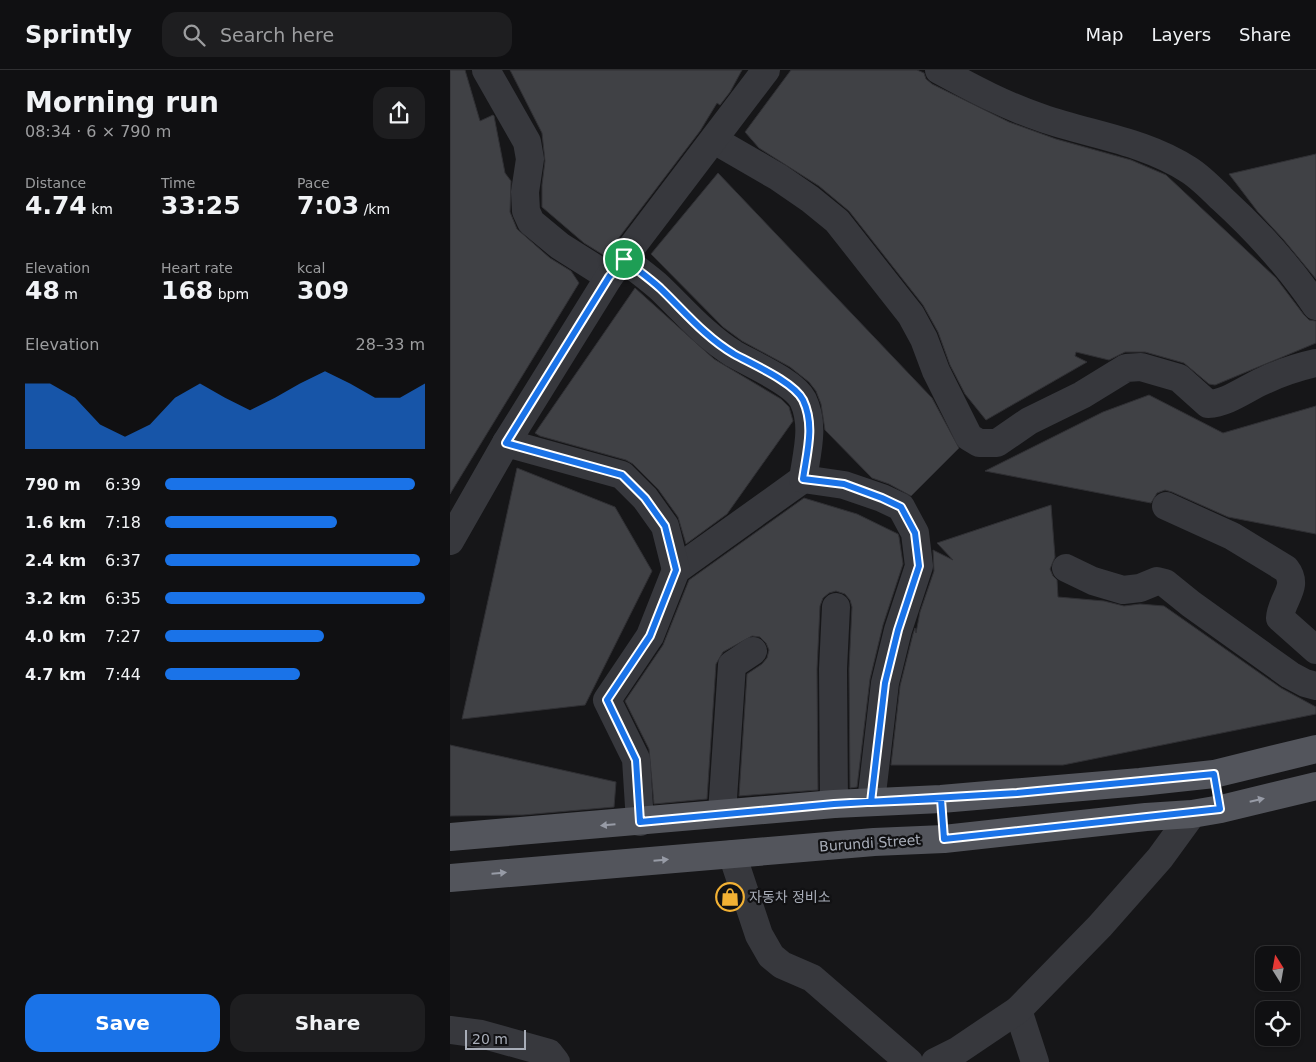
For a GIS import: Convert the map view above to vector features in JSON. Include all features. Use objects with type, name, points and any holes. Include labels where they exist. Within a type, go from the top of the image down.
[{"type":"main road","points":[[450,837],[834,804],[941,799],[1214,774],[1316,749]]},
{"type":"main road","points":[[1214,774],[1220,809]]},
{"type":"main road","name":"Burundi Street","points":[[450,878],[874,842],[944,839],[1146,817],[1192,814],[1316,786]]},
{"type":"main road","points":[[941,799],[944,839]]},
{"type":"street","points":[[486,70],[527,142],[530,159],[525,192],[526,211],[531,222],[560,246],[658,286],[705,334],[732,353],[783,381],[802,398],[809,419],[810,436],[803,479]]},
{"type":"street","points":[[939,70],[1010,106],[1151,151],[1189,170],[1243,218],[1302,285],[1316,306]]},
{"type":"street","points":[[450,541],[506,443],[617,268],[762,74]]},
{"type":"street","points":[[714,140],[778,177],[810,199],[837,222],[911,314],[924,339],[936,371],[969,437],[979,443],[997,443],[1030,421],[1082,395],[1126,368],[1142,367],[1179,378],[1208,404],[1217,404],[1263,381],[1299,367],[1316,363]]},
{"type":"street","points":[[506,443],[622,475],[645,498],[665,526],[676,570]]},
{"type":"street","points":[[640,822],[636,760],[607,700],[650,636],[676,570],[803,479],[844,484],[901,507],[915,533],[919,566],[898,630],[885,683],[871,802]]},
{"type":"street","points":[[1166,506],[1183,512],[1232,536],[1286,569],[1291,576],[1292,584],[1280,618],[1316,650]]},
{"type":"street","points":[[1066,568],[1093,581],[1123,590],[1140,588],[1161,581],[1290,675],[1305,684],[1316,686]]},
{"type":"street","points":[[834,804],[832,669],[836,607]]},
{"type":"street","points":[[722,814],[732,665],[753,651]]},
{"type":"street","points":[[935,1062],[957,1051],[1018,1010],[1112,912],[1160,858],[1192,814]]},
{"type":"street","points":[[732,854],[759,935],[771,956],[782,965],[812,978],[909,1062]]},
{"type":"street","points":[[1018,1010],[1035,1062]]},
{"type":"street","points":[[450,1030],[481,1034],[549,1053],[556,1062]]},
{"type":"building","points":[[450,70],[465,70],[480,121],[494,116],[505,173],[511,181],[510,212],[517,229],[550,258],[571,271],[579,283],[450,494]]},
{"type":"building","points":[[510,70],[742,70],[730,92],[720,105],[717,103],[700,131],[605,256],[584,243],[542,207],[545,161],[542,133]]},
{"type":"building","points":[[791,70],[917,70],[924,73],[926,79],[932,84],[1009,122],[1056,139],[1131,160],[1166,175],[1276,278],[1309,320],[1316,321],[1316,343],[1215,385],[1209,384],[1184,363],[1145,352],[1125,352],[1109,360],[1076,352],[1075,356],[1087,362],[986,420],[965,394],[950,365],[938,332],[923,305],[849,211],[819,186],[759,148],[745,132]]},
{"type":"building","points":[[1316,154],[1316,279],[1258,212],[1229,174]]},
{"type":"building","points":[[718,173],[932,398],[959,448],[911,496],[889,484],[872,478],[825,430],[821,404],[816,391],[809,382],[790,367],[742,341],[723,327],[651,254]]},
{"type":"building","points":[[635,288],[714,359],[781,399],[789,407],[793,421],[727,514],[686,544],[678,517],[658,489],[633,464],[626,460],[535,433]]},
{"type":"building","points":[[1149,395],[1223,433],[1316,406],[1316,534],[1228,517],[1165,490],[1157,493],[1151,503],[985,471],[1103,412]]},
{"type":"building","points":[[517,468],[615,507],[652,571],[585,705],[462,719]]},
{"type":"building","points":[[804,498],[857,514],[898,534],[899,537],[903,564],[883,625],[870,679],[857,787],[850,788],[849,669],[852,607],[850,600],[845,594],[836,591],[829,593],[823,598],[820,606],[817,669],[818,790],[739,796],[747,674],[762,664],[767,658],[769,650],[766,643],[760,637],[752,636],[723,652],[716,664],[707,799],[654,804],[649,749],[625,701],[663,645],[689,580]]},
{"type":"building","points":[[1051,505],[1055,557],[1050,569],[1057,580],[1058,597],[1104,601],[1124,606],[1140,604],[1164,606],[1281,688],[1316,707],[1316,714],[1063,765],[891,765],[900,686],[913,634],[915,628],[916,633],[920,612],[934,571],[933,550],[953,560],[937,543]]},
{"type":"building","points":[[450,745],[616,782],[614,807],[523,815],[450,816]]},
{"type":"place","name":"자동차 정비소","points":[[730,897]]},
{"type":"route","points":[[624,259],[609,277],[506,443],[622,475],[645,498],[665,526],[676,570],[650,636],[607,700],[636,760],[640,822],[834,804],[941,799],[1017,793],[1214,774],[1220,809],[1192,814],[1146,817],[944,839],[941,799],[871,802],[885,683],[898,630],[919,566],[915,533],[901,507],[844,484],[803,479],[810,436],[809,419],[802,398],[783,381],[732,353],[705,334],[658,286],[624,259]]}]
